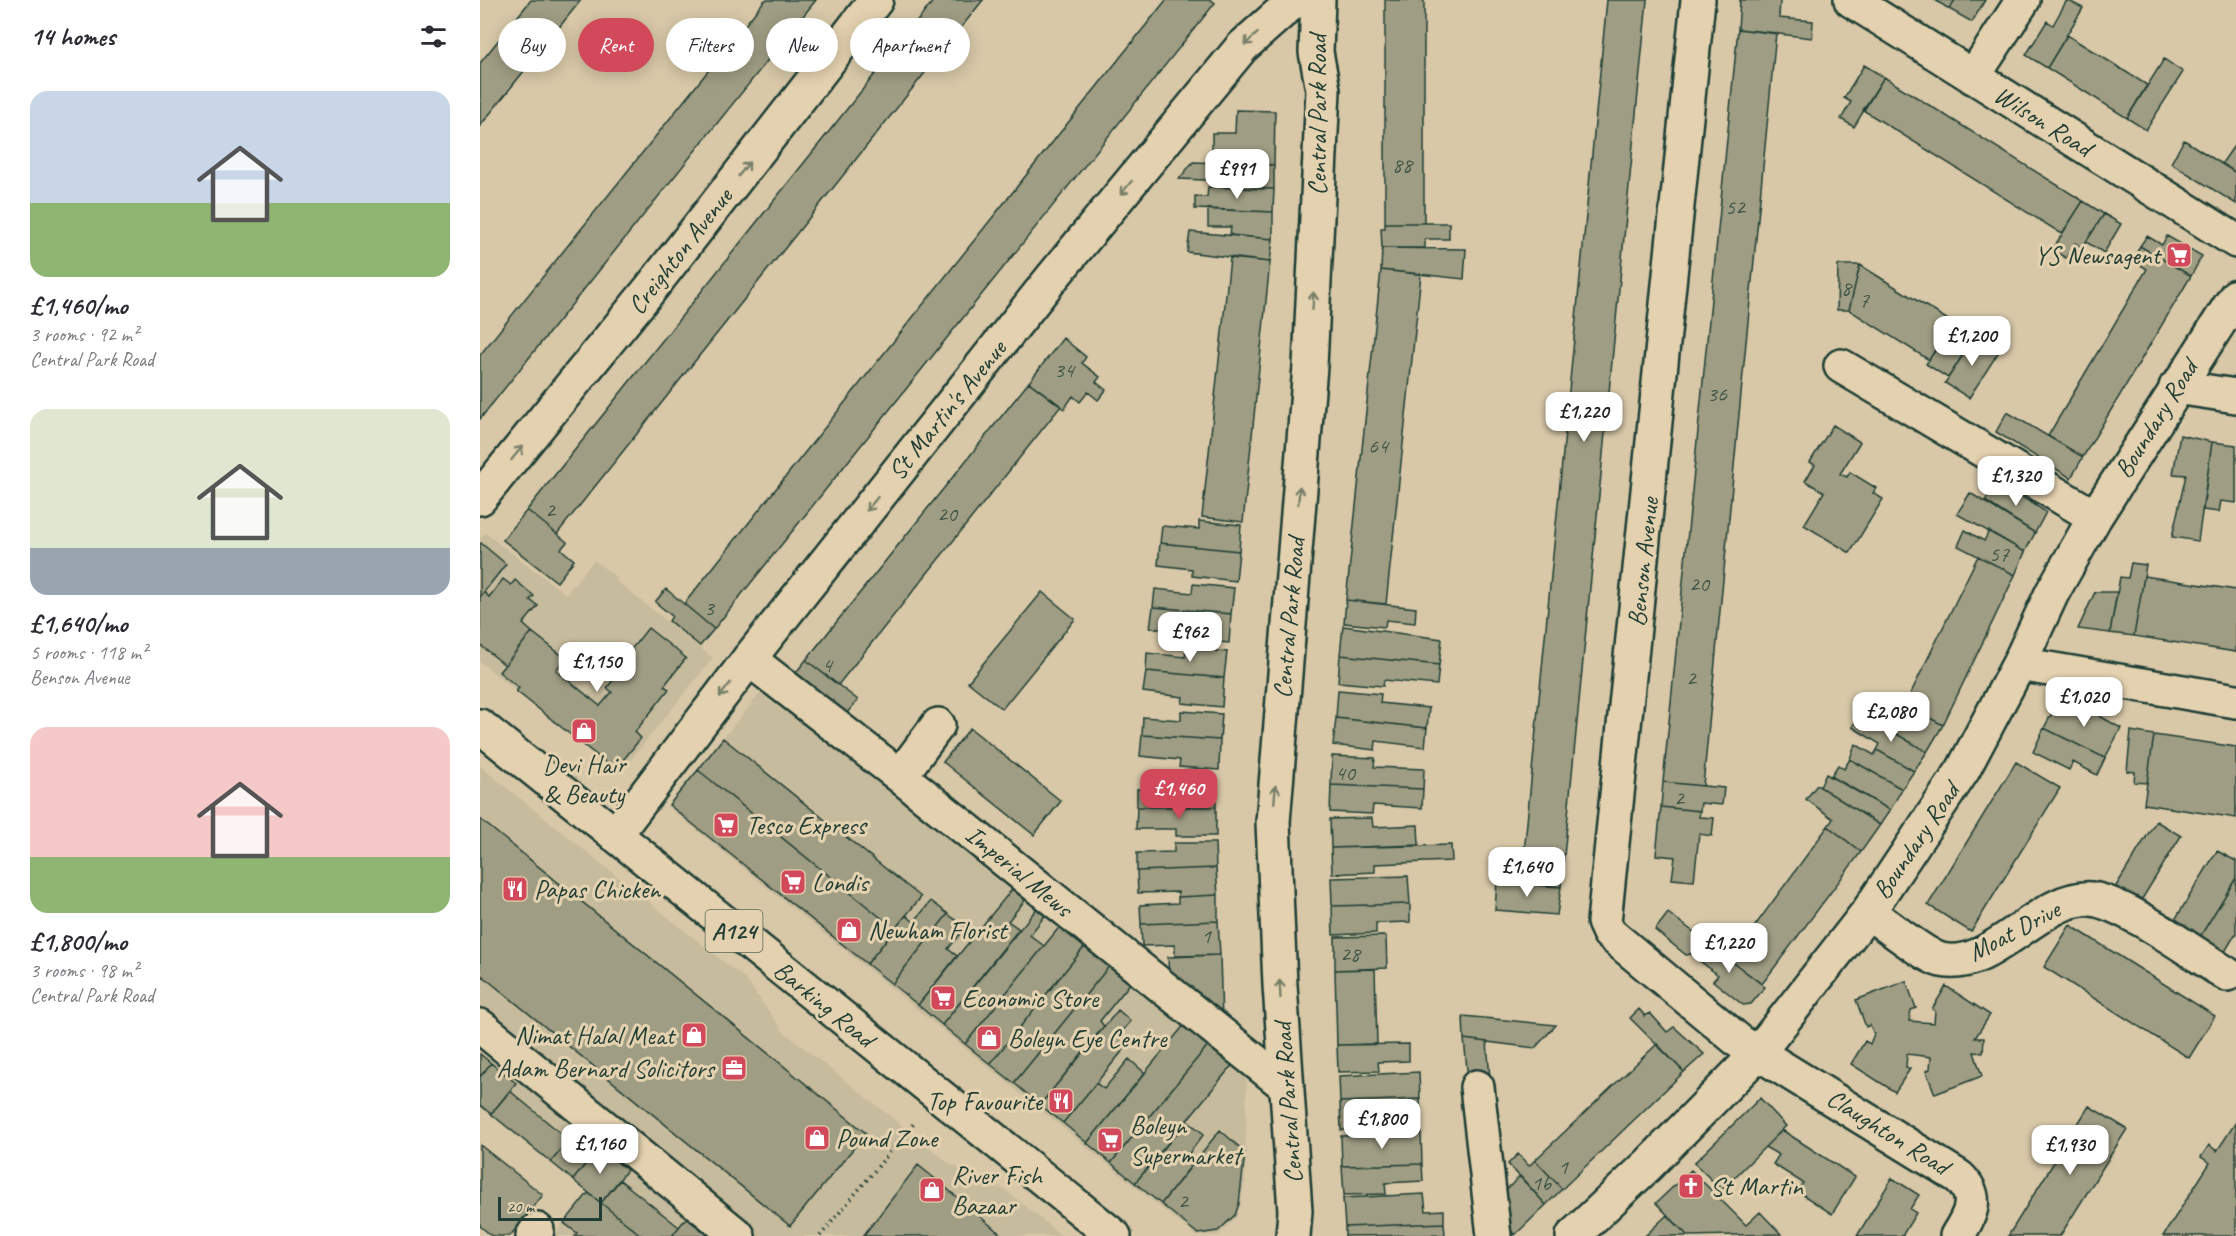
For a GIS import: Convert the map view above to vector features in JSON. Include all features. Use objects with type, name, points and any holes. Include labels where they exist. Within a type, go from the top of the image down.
[{"type":"street","name":"Creighton Avenue","points":[[480,498],[651,288],[876,0]]},
{"type":"street","name":"St Martin's Avenue","points":[[615,835],[749,659],[1036,298],[1242,47],[1294,0]]},
{"type":"street","name":"Central Park Road","points":[[1293,1236],[1295,1211],[1286,1086],[1273,822],[1310,366],[1323,90],[1316,52],[1318,0]]},
{"type":"street","name":"Benson Avenue","points":[[1698,0],[1604,922],[1609,933],[1727,1032],[1757,1054]]},
{"type":"street","name":"Wilson Road","points":[[1851,0],[2236,241]]},
{"type":"street","points":[[1973,77],[2023,0]]},
{"type":"street","name":"Boundary Road","points":[[1573,1236],[1648,1166],[1757,1054],[1868,912],[1963,770],[2019,663],[2052,593],[2095,517],[2236,296]]},
{"type":"street","points":[[1841,366],[2095,517]]},
{"type":"street","points":[[2176,387],[2236,396]]},
{"type":"street","name":"Imperial Mews","points":[[749,659],[900,776],[1286,1086]]},
{"type":"street","points":[[2019,663],[2236,701]]},
{"type":"street","points":[[900,776],[938,724]]},
{"type":"street","name":"Barking Road","points":[[480,726],[1114,1236]]},
{"type":"street","name":"Moat Drive","points":[[1868,912],[1938,959],[1955,962],[1976,955],[2067,903],[2090,899],[2115,906],[2227,974]]},
{"type":"street","points":[[480,1026],[738,1236]]},
{"type":"street","name":"Claughton Road","points":[[1757,1054],[1959,1177],[1967,1185],[1973,1200],[1972,1212],[1957,1236]]},
{"type":"street","points":[[1477,1087],[1494,1236]]},
{"type":"path","points":[[820,1236],[938,1095]]},
{"type":"shaded area","points":[[485,533],[566,594],[594,560],[617,578],[615,580],[713,658],[620,773],[480,662],[480,539]]},
{"type":"shaded area","points":[[766,686],[1247,1070],[1245,1183],[1236,1217],[1219,1235],[1196,1236],[667,806]]},
{"type":"shaded area","points":[[480,766],[745,979],[784,1032],[949,1163],[1007,1191],[1062,1236],[553,1236],[588,1193],[480,1105]]},
{"type":"building","points":[[531,0],[581,0],[566,19],[516,18]]},
{"type":"building","points":[[765,0],[816,0],[802,18],[766,18],[766,62],[480,419],[480,355],[707,72],[754,72],[754,18],[751,18]]},
{"type":"building","points":[[934,0],[983,0],[969,18],[920,18]]},
{"type":"building","points":[[1166,0],[1211,0],[1215,3],[714,629],[684,604]]},
{"type":"building","points":[[1385,0],[1424,0],[1424,223],[1385,223]]},
{"type":"building","points":[[1607,0],[1647,0],[1561,887],[1521,884]]},
{"type":"building","points":[[1740,0],[1780,0],[1779,18],[1813,21],[1812,38],[1738,29]]},
{"type":"building","points":[[1935,0],[1955,0],[1949,9]]},
{"type":"building","points":[[1955,0],[1985,0],[1972,22],[1949,9]]},
{"type":"building","points":[[2067,0],[2083,8],[2047,68],[2026,55],[2047,21],[2053,25]]},
{"type":"building","points":[[1738,29],[1776,33],[1703,786],[1663,782]]},
{"type":"building","points":[[2067,35],[2147,85],[2127,118],[2047,68]]},
{"type":"building","points":[[498,41],[498,72],[523,72],[480,126],[480,63]]},
{"type":"building","points":[[2164,59],[2183,72],[2146,130],[2127,118]]},
{"type":"building","points":[[1864,65],[1884,77],[1854,127],[1841,119],[1851,102],[1844,98]]},
{"type":"building","points":[[877,72],[926,72],[557,534],[527,510]]},
{"type":"building","points":[[1884,77],[2083,201],[2062,234],[1863,110]]},
{"type":"building","points":[[1236,110],[1275,111],[1274,165],[1209,163],[1209,156],[1212,156],[1212,133],[1235,133]]},
{"type":"building","points":[[2184,140],[2236,173],[2236,204],[2171,163]]},
{"type":"building","points":[[2236,143],[2236,173],[2222,163]]},
{"type":"building","points":[[1193,162],[1274,165],[1274,189],[1234,188],[1234,181],[1179,179]]},
{"type":"building","points":[[1208,187],[1274,189],[1273,212],[1195,209],[1195,196],[1207,197]]},
{"type":"building","points":[[2083,201],[2104,214],[2082,248],[2075,243],[2066,258],[2052,250]]},
{"type":"building","points":[[1208,209],[1273,212],[1273,239],[1230,235],[1231,227],[1208,227]]},
{"type":"building","points":[[2104,214],[2121,224],[2104,253],[2086,242]]},
{"type":"building","points":[[1385,223],[1449,223],[1449,239],[1425,239],[1425,248],[1382,248],[1381,228],[1385,228]]},
{"type":"building","points":[[1190,232],[1273,239],[1270,262],[1187,252]]},
{"type":"building","points":[[2147,236],[2162,245],[2167,236],[2202,256],[2191,276],[2140,246]]},
{"type":"building","points":[[2140,246],[2191,276],[2083,457],[2048,436],[2147,269],[2133,260]]},
{"type":"building","points":[[1382,248],[1466,249],[1464,279],[1381,270]]},
{"type":"building","points":[[1230,258],[1270,262],[1243,522],[1202,517]]},
{"type":"building","points":[[1838,265],[1860,265],[1849,310],[1837,310]]},
{"type":"building","points":[[1860,265],[1953,323],[1929,360],[1849,310]]},
{"type":"building","points":[[1381,270],[1421,274],[1386,604],[1346,600]]},
{"type":"building","points":[[1953,323],[1975,336],[1948,378],[1926,364]]},
{"type":"building","points":[[1975,336],[1998,353],[1969,398],[1945,383]]},
{"type":"building","points":[[1063,338],[1086,357],[1082,363],[1100,377],[1096,382],[1106,390],[1098,400],[1088,392],[1080,402],[1073,396],[1064,409],[1029,382]]},
{"type":"building","points":[[1029,382],[1061,406],[838,685],[806,660]]},
{"type":"building","points":[[2007,412],[2083,457],[2071,478],[1996,432]]},
{"type":"building","points":[[1833,425],[1860,442],[1840,474],[1847,477],[1850,472],[1876,488],[1873,493],[1883,499],[1850,553],[1804,525],[1824,492],[1805,481],[1815,465],[1810,462]]},
{"type":"building","points":[[2180,435],[2212,442],[2198,541],[2172,537],[2186,475],[2173,474]]},
{"type":"building","points":[[2212,442],[2236,445],[2236,503],[2221,501],[2219,512],[2203,510]]},
{"type":"building","points":[[1997,481],[2046,512],[2035,533],[1985,501]]},
{"type":"building","points":[[1970,493],[2035,533],[2025,552],[1957,514]]},
{"type":"building","points":[[527,510],[567,542],[561,549],[574,560],[557,582],[503,540]]},
{"type":"building","points":[[1199,521],[1241,525],[1239,551],[1160,543],[1162,526],[1199,529]]},
{"type":"building","points":[[1965,530],[1984,541],[1989,531],[2025,552],[2015,575],[1958,546]]},
{"type":"building","points":[[481,543],[506,564],[480,597],[480,545]]},
{"type":"building","points":[[1160,543],[1239,551],[1236,581],[1192,576],[1192,569],[1158,565]]},
{"type":"building","points":[[1978,556],[2015,575],[1943,725],[1905,705]]},
{"type":"building","points":[[2131,563],[2146,565],[2134,636],[2110,633],[2120,577],[2128,578]]},
{"type":"building","points":[[2144,576],[2236,590],[2236,652],[2134,636]]},
{"type":"building","points":[[503,579],[511,585],[515,580],[534,596],[530,600],[538,606],[523,624],[532,632],[505,665],[480,645],[480,597],[484,592],[489,597]]},
{"type":"building","points":[[1193,584],[1234,588],[1231,614],[1153,607],[1155,589],[1192,593]]},
{"type":"building","points":[[666,589],[714,629],[700,646],[669,621],[672,616],[655,602]]},
{"type":"building","points":[[1042,592],[1075,619],[1002,709],[968,682]]},
{"type":"building","points":[[2095,592],[2117,592],[2110,633],[2078,629]]},
{"type":"building","points":[[1346,600],[1416,608],[1415,623],[1386,620],[1385,627],[1344,623]]},
{"type":"building","points":[[1153,607],[1231,614],[1229,643],[1189,639],[1190,632],[1150,628]]},
{"type":"building","points":[[1343,626],[1442,639],[1439,665],[1340,655]]},
{"type":"building","points":[[648,628],[686,658],[664,686],[669,689],[635,732],[641,738],[615,770],[516,691],[519,688],[499,672],[532,632],[565,658],[556,670],[600,706],[612,692],[607,688],[629,660],[625,657]]},
{"type":"building","points":[[1186,648],[1227,652],[1224,678],[1146,671],[1147,653],[1185,657]]},
{"type":"building","points":[[1340,655],[1439,665],[1437,685],[1384,680],[1383,686],[1338,682]]},
{"type":"building","points":[[806,660],[858,700],[847,713],[827,697],[824,700],[793,676]]},
{"type":"building","points":[[1146,671],[1224,678],[1222,707],[1182,703],[1183,697],[1143,692]]},
{"type":"building","points":[[1338,690],[1381,694],[1380,703],[1429,708],[1427,728],[1336,718]]},
{"type":"building","points":[[1867,701],[1878,706],[1880,703],[1899,715],[1905,705],[1943,725],[1927,752],[1861,713]]},
{"type":"building","points":[[2063,705],[2097,709],[2096,714],[2121,728],[2105,758],[2044,728],[2054,709]]},
{"type":"building","points":[[1181,711],[1222,714],[1220,740],[1142,735],[1143,717],[1181,720]]},
{"type":"building","points":[[1861,713],[1927,752],[1914,771],[1877,750],[1880,744],[1852,727]]},
{"type":"building","points":[[1336,718],[1427,728],[1425,747],[1376,741],[1375,750],[1333,745]]},
{"type":"building","points":[[970,728],[1061,801],[1034,835],[943,762]]},
{"type":"building","points":[[2044,728],[2105,758],[2097,775],[2073,762],[2069,770],[2033,752]]},
{"type":"building","points":[[2131,731],[2154,735],[2147,783],[2134,782],[2135,772],[2127,771]]},
{"type":"building","points":[[1142,735],[1220,740],[1219,770],[1179,767],[1180,760],[1140,756]]},
{"type":"building","points":[[2154,735],[2236,747],[2236,818],[2144,804]]},
{"type":"building","points":[[723,738],[921,897],[895,929],[698,770]]},
{"type":"building","points":[[1855,744],[1874,755],[1877,750],[1914,771],[1902,789],[1850,759]]},
{"type":"building","points":[[1332,756],[1375,758],[1374,767],[1424,769],[1423,789],[1331,785]]},
{"type":"building","points":[[1850,759],[1902,789],[1890,810],[1831,776],[1838,765],[1844,769]]},
{"type":"building","points":[[2016,762],[2060,788],[1971,932],[1928,905]]},
{"type":"building","points":[[698,770],[895,929],[867,964],[669,805]]},
{"type":"building","points":[[1826,774],[1890,810],[1880,825],[1820,787]]},
{"type":"building","points":[[1175,780],[1215,781],[1216,807],[1137,807],[1137,789],[1175,789]]},
{"type":"building","points":[[1663,782],[1724,788],[1722,805],[1701,803],[1700,811],[1661,807]]},
{"type":"building","points":[[1331,785],[1423,789],[1422,808],[1373,805],[1372,814],[1330,812]]},
{"type":"building","points":[[1817,785],[1880,825],[1861,852],[1828,826],[1833,819],[1806,799]]},
{"type":"building","points":[[1137,807],[1216,807],[1216,836],[1176,836],[1176,829],[1136,829]]},
{"type":"building","points":[[1661,807],[1700,811],[1699,817],[1714,818],[1712,836],[1699,834],[1694,881],[1672,879],[1675,857],[1656,855]]},
{"type":"building","points":[[1372,818],[1373,827],[1418,825],[1419,845],[1331,848],[1330,819]]},
{"type":"building","points":[[480,819],[866,1133],[790,1226],[480,974]]},
{"type":"building","points":[[2156,821],[2181,836],[2137,907],[2113,891]]},
{"type":"building","points":[[1828,826],[1861,852],[1762,984],[1730,960]]},
{"type":"building","points":[[1174,843],[1215,843],[1216,868],[1137,871],[1137,853],[1174,852]]},
{"type":"building","points":[[1451,845],[1452,861],[1375,864],[1375,872],[1332,874],[1331,848]]},
{"type":"building","points":[[2217,851],[2236,861],[2236,878],[2198,940],[2173,923]]},
{"type":"building","points":[[1216,868],[1218,895],[1178,897],[1178,892],[1138,893],[1137,871]]},
{"type":"building","points":[[1408,876],[1410,904],[1332,906],[1331,878]]},
{"type":"building","points":[[2236,878],[2236,933],[2223,955],[2198,940]]},
{"type":"building","points":[[1497,881],[1561,887],[1557,915],[1495,910]]},
{"type":"building","points":[[1013,888],[1026,899],[1008,921],[1019,929],[942,1025],[918,1005]]},
{"type":"building","points":[[1218,895],[1218,921],[1141,924],[1140,905],[1178,903],[1178,897]]},
{"type":"building","points":[[931,901],[948,914],[892,984],[867,964],[906,915],[914,922]]},
{"type":"building","points":[[1410,904],[1410,922],[1376,923],[1376,933],[1333,935],[1332,906]]},
{"type":"building","points":[[1038,907],[1046,914],[1030,935],[1044,946],[965,1044],[942,1025]]},
{"type":"building","points":[[1668,913],[1703,939],[1691,954],[1686,955],[1655,930]]},
{"type":"building","points":[[948,914],[965,928],[948,949],[957,956],[918,1005],[892,984]]},
{"type":"building","points":[[1218,921],[1220,955],[1175,956],[1175,945],[1142,946],[1141,924]]},
{"type":"building","points":[[1061,925],[1086,945],[990,1064],[965,1044]]},
{"type":"building","points":[[2070,925],[2215,1016],[2189,1058],[2044,967]]},
{"type":"building","points":[[1386,936],[1387,968],[1335,970],[1335,937]]},
{"type":"building","points":[[1703,939],[1765,987],[1751,1004],[1743,1005],[1713,981],[1718,975],[1691,954]]},
{"type":"building","points":[[1086,945],[1111,964],[1014,1083],[990,1064]]},
{"type":"building","points":[[1220,955],[1222,1023],[1169,981],[1168,957]]},
{"type":"building","points":[[1111,964],[1132,981],[1100,1021],[1104,1026],[1040,1105],[1014,1083]]},
{"type":"building","points":[[1375,969],[1377,1044],[1337,1045],[1335,970]]},
{"type":"building","points":[[1906,981],[1916,1008],[1911,1010],[1909,1021],[1934,1023],[1935,1011],[1932,1009],[1946,986],[1990,1015],[1975,1038],[1984,1038],[1983,1053],[1974,1052],[1982,1076],[1935,1094],[1926,1071],[1930,1069],[1931,1057],[1907,1054],[1906,1067],[1910,1069],[1895,1092],[1851,1064],[1865,1041],[1870,1044],[1874,1034],[1870,1025],[1866,1027],[1856,1000]]},
{"type":"building","points":[[1639,1009],[1645,1016],[1650,1013],[1667,1032],[1674,1027],[1704,1054],[1684,1072],[1630,1018]]},
{"type":"building","points":[[1118,1010],[1131,1021],[1120,1034],[1130,1042],[1063,1123],[1040,1105]]},
{"type":"building","points":[[1463,1016],[1556,1025],[1535,1048],[1464,1039]]},
{"type":"building","points":[[1185,1024],[1209,1044],[1111,1163],[1087,1143]]},
{"type":"building","points":[[1464,1039],[1487,1042],[1490,1078],[1468,1079]]},
{"type":"building","points":[[1209,1044],[1234,1063],[1135,1183],[1111,1163]]},
{"type":"building","points":[[1409,1044],[1409,1061],[1378,1062],[1379,1071],[1338,1072],[1337,1045]]},
{"type":"building","points":[[1657,1044],[1684,1072],[1562,1189],[1535,1160]]},
{"type":"building","points":[[480,1054],[491,1063],[480,1077]]},
{"type":"building","points":[[1129,1059],[1145,1073],[1087,1143],[1063,1123],[1096,1083],[1104,1089]]},
{"type":"building","points":[[491,1063],[516,1083],[491,1114],[480,1105],[480,1077]]},
{"type":"building","points":[[1419,1072],[1420,1099],[1340,1102],[1339,1076]]},
{"type":"building","points":[[510,1091],[569,1140],[551,1162],[491,1114]]},
{"type":"building","points":[[1760,1098],[1786,1126],[1722,1190],[1694,1163]]},
{"type":"building","points":[[1420,1099],[1421,1120],[1384,1122],[1384,1129],[1341,1130],[1340,1102]]},
{"type":"building","points":[[2089,1106],[2127,1129],[2060,1236],[2008,1236]]},
{"type":"building","points":[[1187,1121],[1204,1134],[1187,1156],[1194,1162],[1161,1204],[1135,1183]]},
{"type":"building","points":[[2236,1122],[2236,1236],[2163,1236],[2210,1163],[2201,1157],[2209,1145],[2217,1151]]},
{"type":"building","points":[[577,1130],[599,1147],[573,1180],[551,1162]]},
{"type":"building","points":[[1220,1130],[1245,1152],[1239,1204],[1235,1215],[1218,1231],[1198,1234],[1161,1204]]},
{"type":"building","points":[[1782,1130],[1855,1177],[1832,1214],[1797,1191],[1803,1183],[1773,1164],[1779,1155],[1765,1147]]},
{"type":"building","points":[[1421,1133],[1422,1164],[1342,1166],[1341,1136]]},
{"type":"building","points":[[480,1145],[543,1195],[510,1236],[492,1236],[480,1226]]},
{"type":"building","points":[[599,1147],[627,1170],[601,1203],[573,1180]]},
{"type":"building","points":[[1518,1154],[1529,1166],[1535,1160],[1562,1189],[1546,1205],[1508,1164]]},
{"type":"building","points":[[1422,1164],[1423,1181],[1385,1183],[1386,1194],[1344,1195],[1342,1166]]},
{"type":"building","points":[[918,1165],[939,1182],[1003,1236],[863,1236]]},
{"type":"building","name":"St Martin","points":[[1691,1170],[1746,1225],[1760,1212],[1781,1234],[1688,1236],[1656,1203]]},
{"type":"building","points":[[1520,1176],[1546,1205],[1515,1235],[1500,1219],[1498,1198]]},
{"type":"building","points":[[1892,1178],[1919,1195],[1910,1209],[1916,1213],[1902,1236],[1857,1236]]},
{"type":"building","points":[[620,1180],[679,1227],[672,1236],[642,1236],[601,1203]]},
{"type":"building","points":[[588,1193],[642,1236],[575,1236],[577,1233],[564,1223]]},
{"type":"building","points":[[1424,1194],[1426,1211],[1444,1210],[1444,1223],[1345,1227],[1343,1198]]},
{"type":"building","points":[[1667,1215],[1688,1236],[1645,1236]]},
{"type":"building","points":[[686,1218],[709,1236],[672,1236]]},
{"type":"building","points":[[1444,1223],[1445,1235],[1345,1236],[1345,1227]]},
{"type":"place","name":"YS Newsagent","points":[[2179,255]]},
{"type":"place","name":"Devi Hair & Beauty","points":[[584,731]]},
{"type":"place","name":"Tesco Express","points":[[726,825]]},
{"type":"place","name":"Londis","points":[[793,882]]},
{"type":"place","name":"Papas Chicken","points":[[515,889]]},
{"type":"place","name":"Newham Florist","points":[[849,930]]},
{"type":"place","name":"Economic Store","points":[[943,998]]},
{"type":"place","name":"Nimat Halal Meat","points":[[694,1035]]},
{"type":"place","name":"Boleyn Eye Centre","points":[[989,1038]]},
{"type":"place","name":"Adam Bernard Solicitors","points":[[734,1068]]},
{"type":"place","name":"Top Favourite","points":[[1061,1101]]},
{"type":"place","name":"Pound Zone","points":[[817,1138]]},
{"type":"place","name":"Boleyn Supermarket","points":[[1110,1140]]},
{"type":"place","name":"St Martin","points":[[1691,1186]]},
{"type":"place","name":"River Fish Bazaar","points":[[932,1190]]}]
